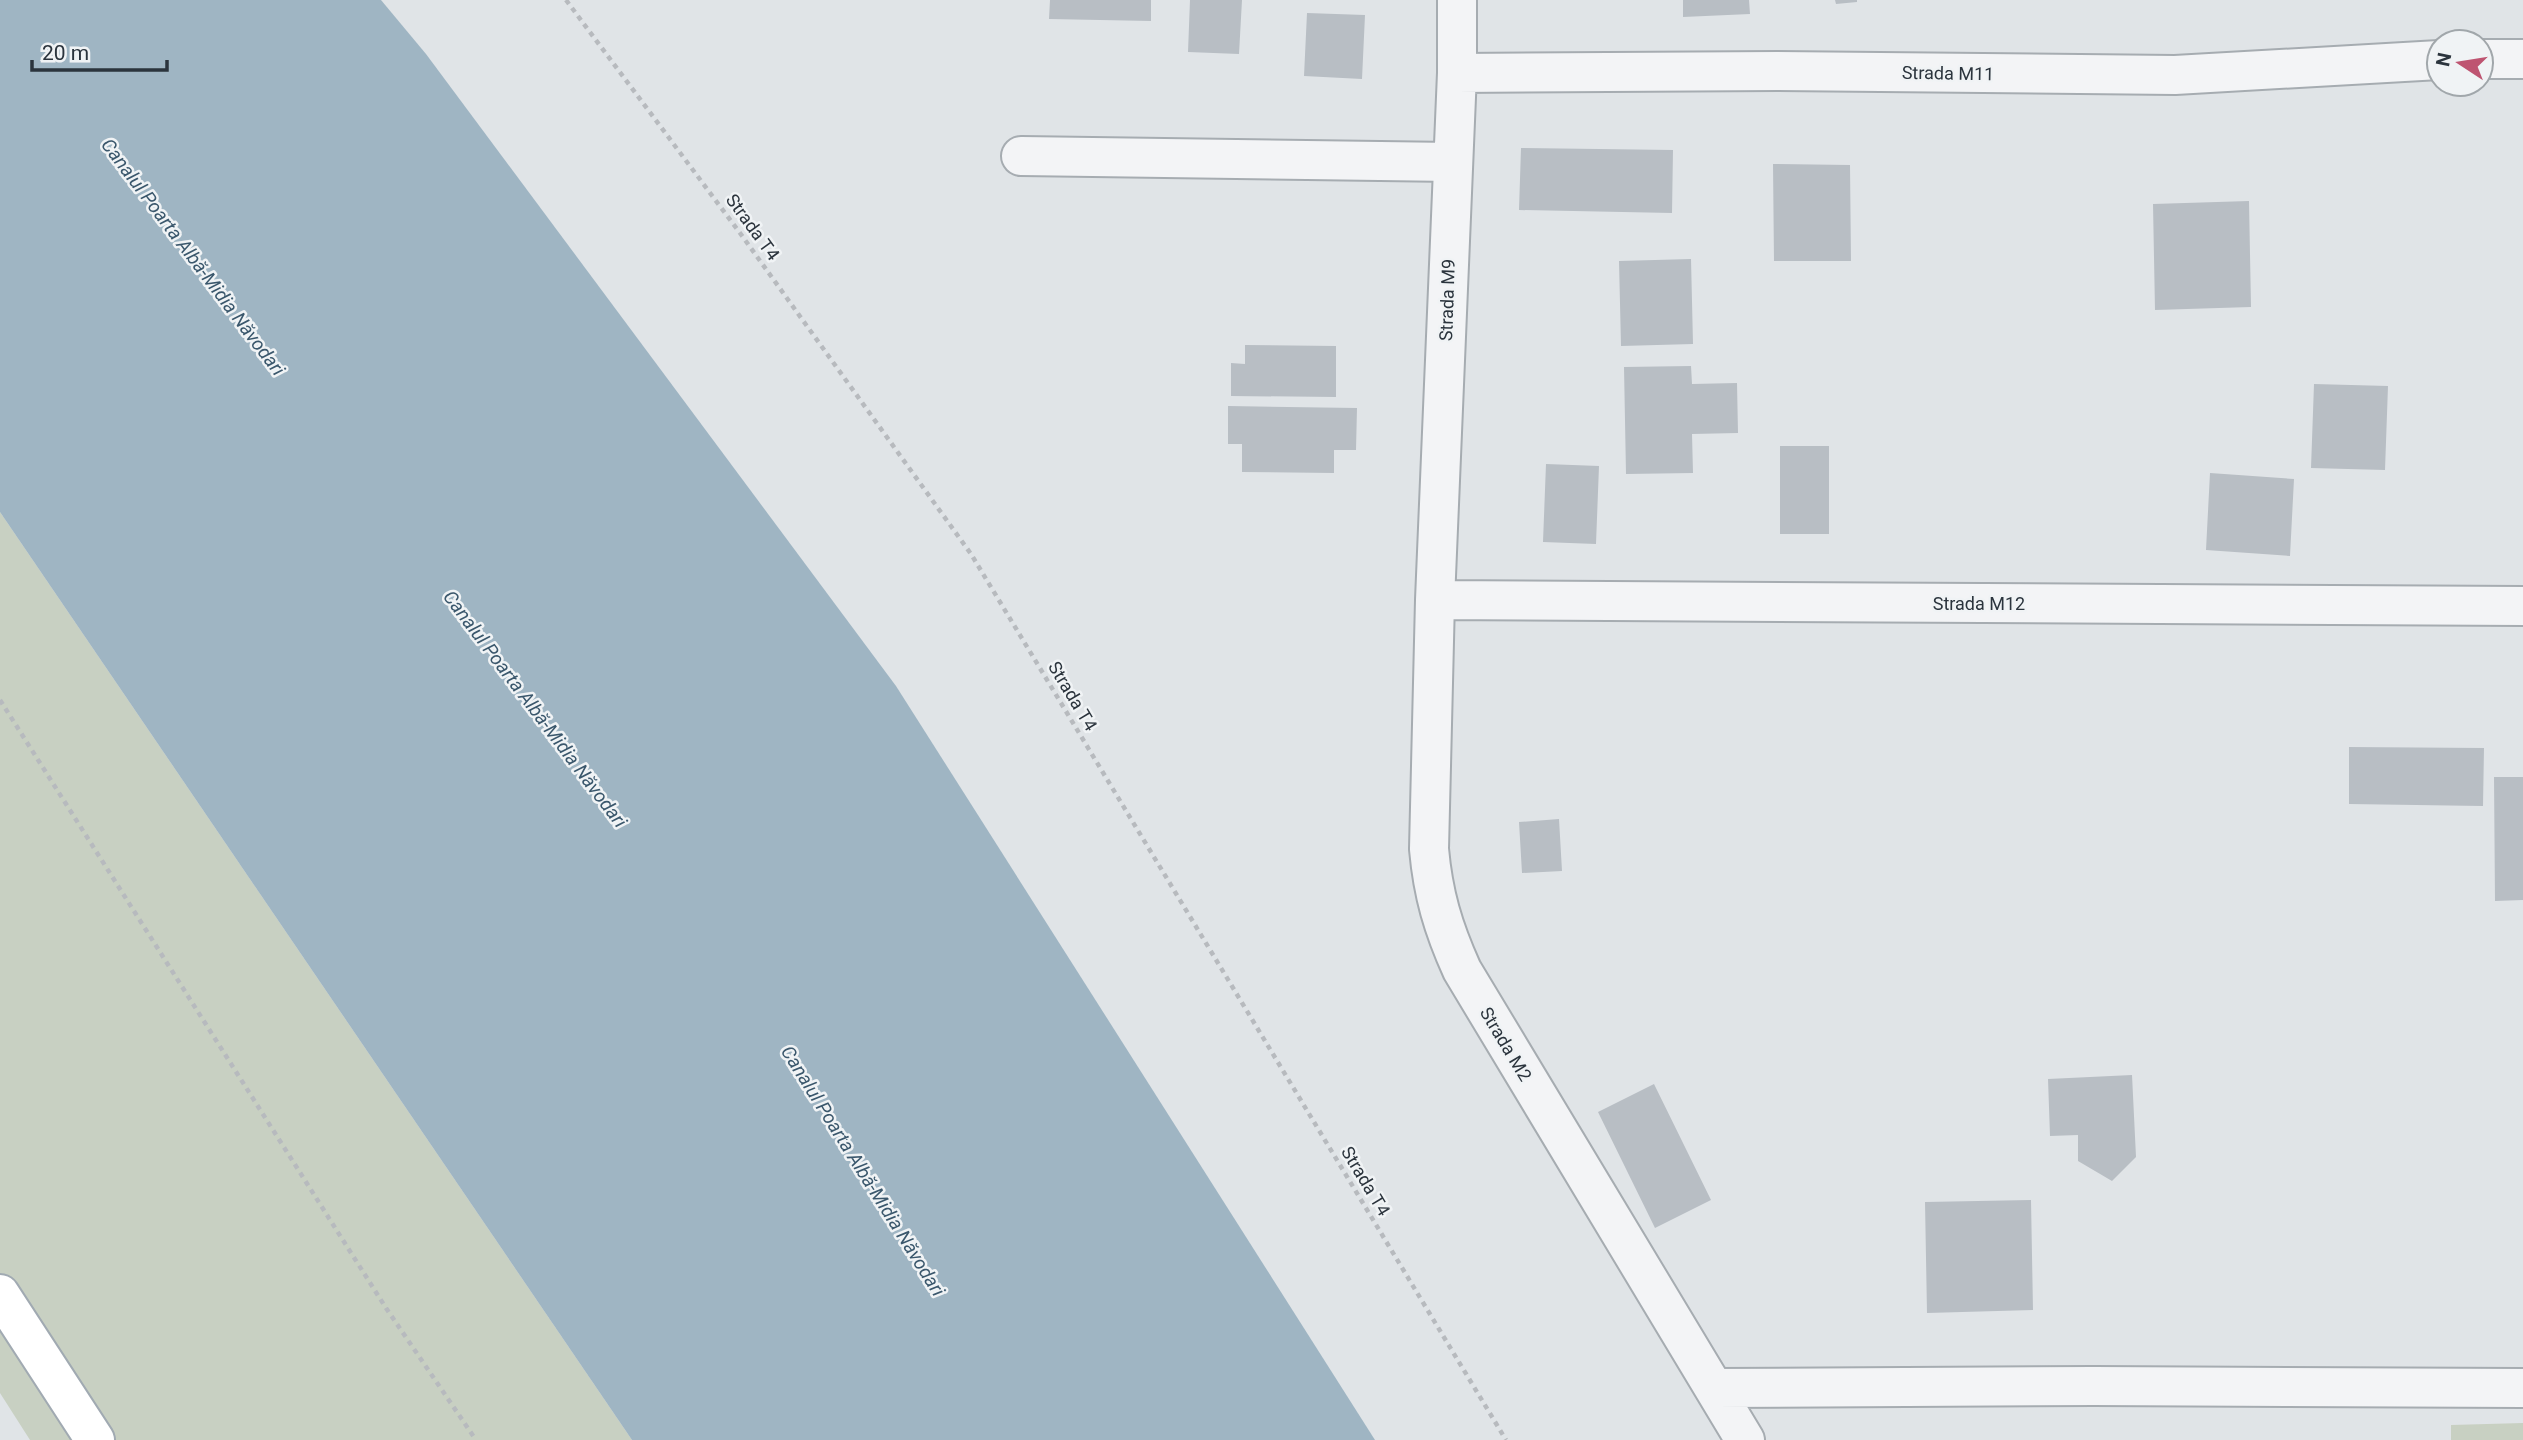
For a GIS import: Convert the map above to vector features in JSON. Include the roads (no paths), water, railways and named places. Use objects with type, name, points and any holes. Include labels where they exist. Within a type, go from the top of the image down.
[{"type":"main road","points":[[0,1294],[95,1440]]},
{"type":"street","name":"Strada M9","points":[[1435,600],[1457,73],[1457,0]]},
{"type":"street","points":[[2495,60],[2523,59]]},
{"type":"street","name":"Strada M11","points":[[1457,73],[1777,71],[2175,75],[2425,61]]},
{"type":"street","points":[[1021,156],[1453,162]]},
{"type":"street","name":"Strada M12","points":[[1435,600],[2523,606]]},
{"type":"street","name":"Strada M2","points":[[1435,600],[1429,849],[1433,888],[1449,943],[1462,970],[1745,1440]]},
{"type":"street","points":[[1714,1388],[2523,1388]]},
{"type":"water","name":"Canalul Poarta Albă-Midia Năvodari","points":[[0,0],[381,0],[426,54],[896,686],[1375,1440],[632,1440],[0,512]]}]
